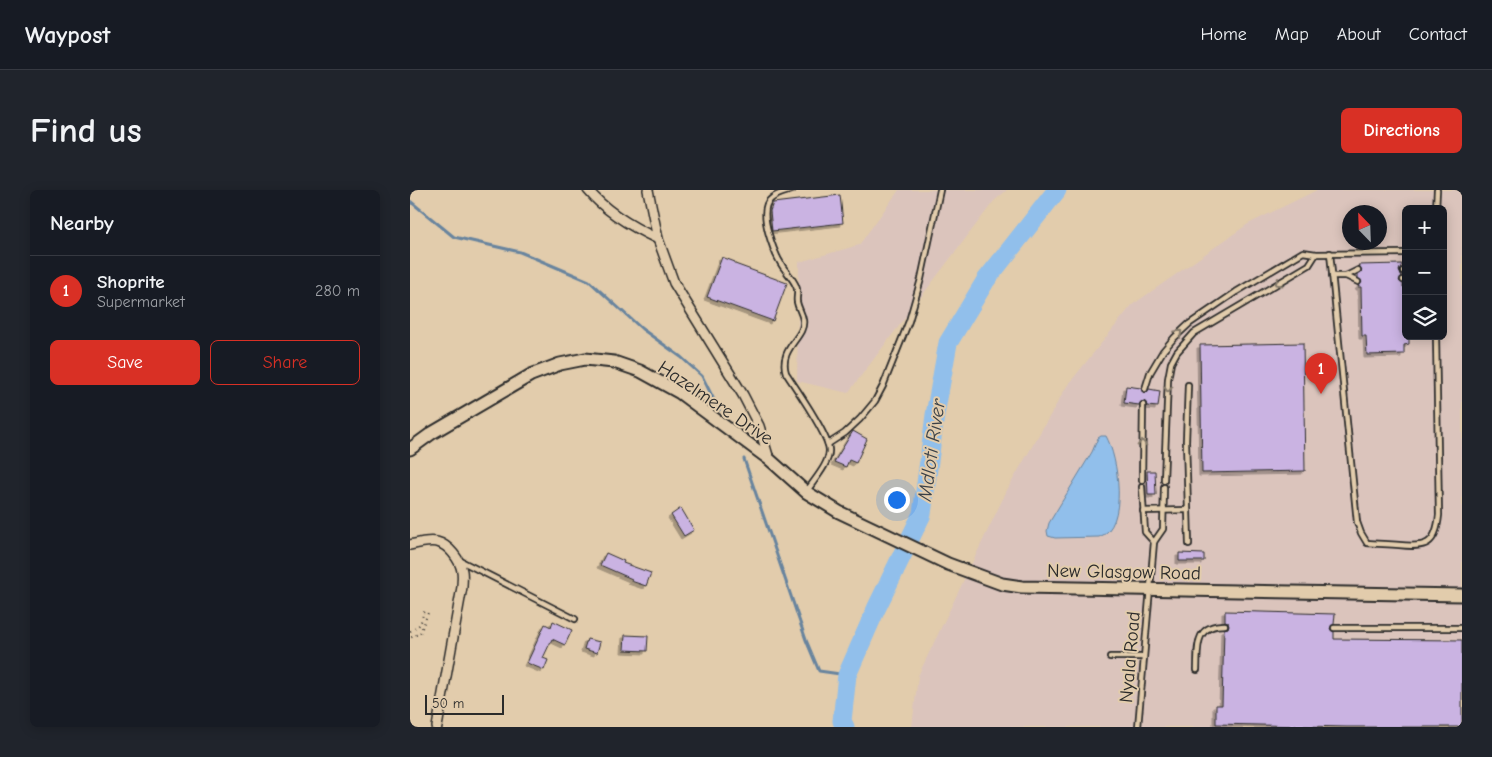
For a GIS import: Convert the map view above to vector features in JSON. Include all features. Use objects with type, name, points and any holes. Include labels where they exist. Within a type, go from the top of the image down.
[{"type":"street","points":[[588,190],[598,202],[616,216],[658,239]]},
{"type":"street","points":[[648,190],[658,239],[667,266],[683,300],[743,395],[759,426],[769,459]]},
{"type":"street","name":"Hazelmere Drive","points":[[410,449],[432,433],[531,375],[560,364],[585,360],[614,362],[640,371],[680,394],[769,459],[806,492]]},
{"type":"street","name":"New Glasgow Road","points":[[806,492],[839,512],[948,564],[1002,584],[1022,587],[1462,595]]},
{"type":"street","points":[[410,545],[437,542],[448,548],[462,570],[462,587],[437,727]]},
{"type":"lane","points":[[792,190],[770,199],[766,206],[765,216],[783,267],[798,289],[797,303],[804,320],[801,331],[787,352],[784,367],[823,433],[830,451],[827,460],[806,492]]},
{"type":"lane","points":[[828,444],[845,433],[860,419],[875,401],[883,386],[909,320],[919,288],[940,190]]},
{"type":"lane","points":[[1436,205],[1437,190]]},
{"type":"lane","points":[[1145,388],[1150,373],[1163,352],[1189,324],[1236,292],[1303,252],[1316,254],[1402,253]]},
{"type":"lane","points":[[1330,253],[1357,522],[1361,534],[1367,543],[1418,547],[1426,544],[1438,527],[1436,340]]},
{"type":"lane","points":[[1164,480],[1168,379],[1171,363],[1177,352],[1194,333],[1310,265],[1316,254]]},
{"type":"lane","points":[[1332,276],[1346,276],[1358,270]]},
{"type":"lane","points":[[1346,276],[1358,282]]},
{"type":"lane","points":[[1188,385],[1186,441],[1189,544]]},
{"type":"lane","points":[[1142,480],[1143,405]]},
{"type":"lane","points":[[1142,487],[1145,532],[1154,542],[1162,529],[1164,487]]},
{"type":"lane","points":[[1143,511],[1188,510]]},
{"type":"lane","name":"Nyala Road","points":[[1138,727],[1154,542]]},
{"type":"lane","points":[[456,558],[575,619]]},
{"type":"lane","points":[[1197,670],[1201,636],[1208,628],[1215,625],[1224,626]]},
{"type":"lane","points":[[1334,628],[1462,628]]},
{"type":"lane","points":[[1110,657],[1144,657]]},
{"type":"path","points":[[410,631],[417,628],[422,621],[423,612],[428,614],[420,633],[410,638]]},
{"type":"shaded area","points":[[899,190],[1007,190],[994,201],[848,393],[797,381],[799,262],[859,245]]},
{"type":"shaded area","points":[[1317,190],[1462,190],[1462,727],[912,727],[918,676],[1007,490],[1067,386],[1132,305],[1248,224]]},
{"type":"water","points":[[1106,436],[1117,475],[1118,506],[1114,520],[1108,531],[1099,537],[1055,538],[1048,536],[1049,523],[1092,452],[1098,438]]},
{"type":"building","points":[[840,195],[843,223],[772,231],[770,211],[773,203]]},
{"type":"building","points":[[722,257],[735,262],[735,264],[787,283],[773,321],[707,297]]},
{"type":"building","points":[[1402,264],[1399,271],[1402,276],[1399,281],[1402,283],[1402,340],[1409,340],[1409,344],[1404,345],[1404,354],[1367,355],[1366,336],[1362,336],[1361,287],[1358,287],[1362,282],[1358,278],[1358,274],[1362,270],[1358,265]]},
{"type":"building","points":[[1303,343],[1305,471],[1202,473],[1200,345]]},
{"type":"building","points":[[1126,386],[1141,388],[1144,393],[1149,389],[1160,391],[1158,407],[1147,406],[1144,401],[1139,405],[1124,403]]},
{"type":"building","points":[[853,431],[867,439],[856,463],[849,460],[846,467],[834,462]]},
{"type":"building","points":[[1147,471],[1155,471],[1156,495],[1148,495]]},
{"type":"building","points":[[681,508],[694,530],[684,536],[671,515]]},
{"type":"building","points":[[606,553],[624,561],[623,563],[651,573],[646,586],[631,581],[632,579],[600,565]]},
{"type":"building","points":[[1179,553],[1204,554],[1204,561],[1179,561]]},
{"type":"building","points":[[1225,611],[1335,614],[1334,624],[1330,628],[1334,632],[1334,639],[1462,640],[1462,727],[1216,724],[1216,705],[1222,705],[1224,629],[1228,628],[1229,625],[1225,621]]},
{"type":"building","points":[[553,621],[572,630],[565,645],[552,639],[543,658],[548,660],[544,670],[527,663],[545,624],[551,627]]},
{"type":"building","points":[[625,635],[648,636],[647,651],[624,650]]},
{"type":"building","points":[[587,639],[600,642],[597,653],[584,649]]},
{"type":"waterway","name":"Mdloti River","points":[[845,727],[842,721],[847,675],[876,609],[922,514],[935,415],[948,343],[986,280],[1057,190]]},
{"type":"waterway","points":[[410,201],[454,237],[520,252],[589,281],[642,329],[681,357],[702,376],[719,410]]},
{"type":"waterway","points":[[744,459],[806,640],[819,671],[847,675]]},
{"type":"place","name":"Shoprite","points":[[1321,394]]}]
